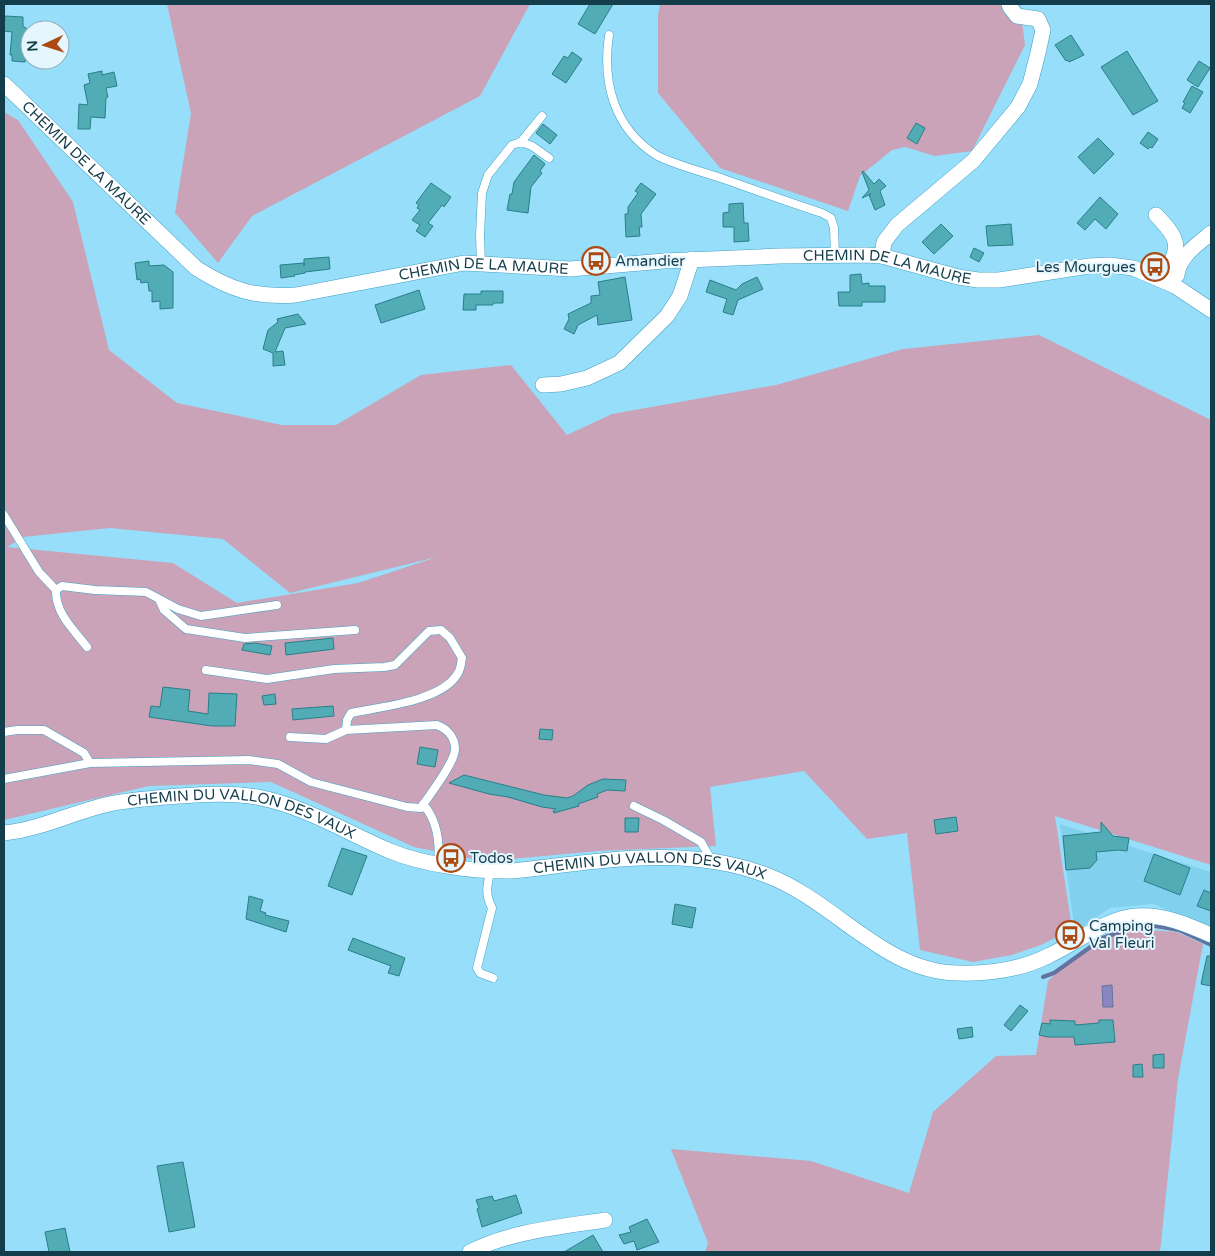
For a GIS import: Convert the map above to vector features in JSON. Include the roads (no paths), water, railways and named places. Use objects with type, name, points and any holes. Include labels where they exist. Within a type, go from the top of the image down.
[{"type":"street","points":[[882,256],[884,242],[897,225],[974,161],[1018,107],[1030,84],[1043,30],[1038,19],[1017,16],[1010,7],[1010,4]]},
{"type":"street","name":"CHEMIN DE LA MAURE","points":[[4,84],[196,268],[216,281],[235,289],[277,296],[296,295],[464,263],[570,269],[692,259],[882,256],[958,277],[978,280],[998,280],[1089,266],[1110,265],[1133,268],[1169,284],[1211,310]]},
{"type":"street","points":[[1156,215],[1170,230],[1176,241],[1169,284]]},
{"type":"street","points":[[1169,284],[1185,256],[1211,233]]},
{"type":"street","points":[[543,385],[561,384],[587,378],[619,363],[667,316],[680,296],[692,259]]},
{"type":"street","name":"CHEMIN DU VALLON DES VAUX","points":[[4,833],[45,825],[117,803],[193,795],[224,795],[256,797],[284,804],[313,814],[390,852],[438,864],[490,872],[656,856],[712,861],[739,866],[761,873],[797,890],[892,954],[922,968],[942,972],[958,973],[1001,970],[1038,961],[1114,921],[1133,916],[1168,918],[1211,935]]},
{"type":"street","points":[[470,1252],[503,1238],[605,1220]]},
{"type":"lane","points":[[609,35],[607,63],[612,96],[619,116],[634,138],[658,156],[822,212],[831,218],[834,228],[835,256]]},
{"type":"lane","points":[[481,264],[482,193],[488,175],[512,145],[521,142],[542,116]]},
{"type":"lane","points":[[521,142],[532,146],[549,158]]},
{"type":"lane","points":[[4,516],[39,572],[56,590],[56,600],[64,618],[87,647]]},
{"type":"lane","points":[[56,590],[65,585],[95,590],[146,592],[178,609],[201,616],[277,605]]},
{"type":"lane","points":[[160,599],[164,610],[186,629],[245,638],[355,630]]},
{"type":"lane","points":[[206,670],[267,679],[334,669],[384,668],[395,664],[429,630],[441,630],[450,638],[462,658],[458,673],[446,685],[433,694],[414,700],[351,713],[347,720],[346,730]]},
{"type":"lane","points":[[4,779],[90,762],[249,760],[278,764],[311,782],[407,807],[421,808],[445,771],[455,750],[454,741],[447,730],[437,725],[346,730],[326,739],[290,737]]},
{"type":"lane","points":[[4,732],[44,730],[84,753],[90,762]]},
{"type":"lane","points":[[423,804],[432,813],[439,845],[438,864]]},
{"type":"lane","points":[[634,806],[701,842],[712,861]]},
{"type":"lane","points":[[490,872],[487,899],[492,908],[478,968],[480,973],[493,978]]},
{"type":"waterway","points":[[1043,977],[1054,973],[1103,938],[1137,926],[1155,926],[1179,930],[1211,945]]},
{"type":"place","name":"Amandier","points":[[596,261]]},
{"type":"place","name":"Les Mourgues","points":[[1155,267]]},
{"type":"place","name":"Todos","points":[[451,858]]},
{"type":"place","name":"Camping Val Fleuri","points":[[1070,935]]}]
